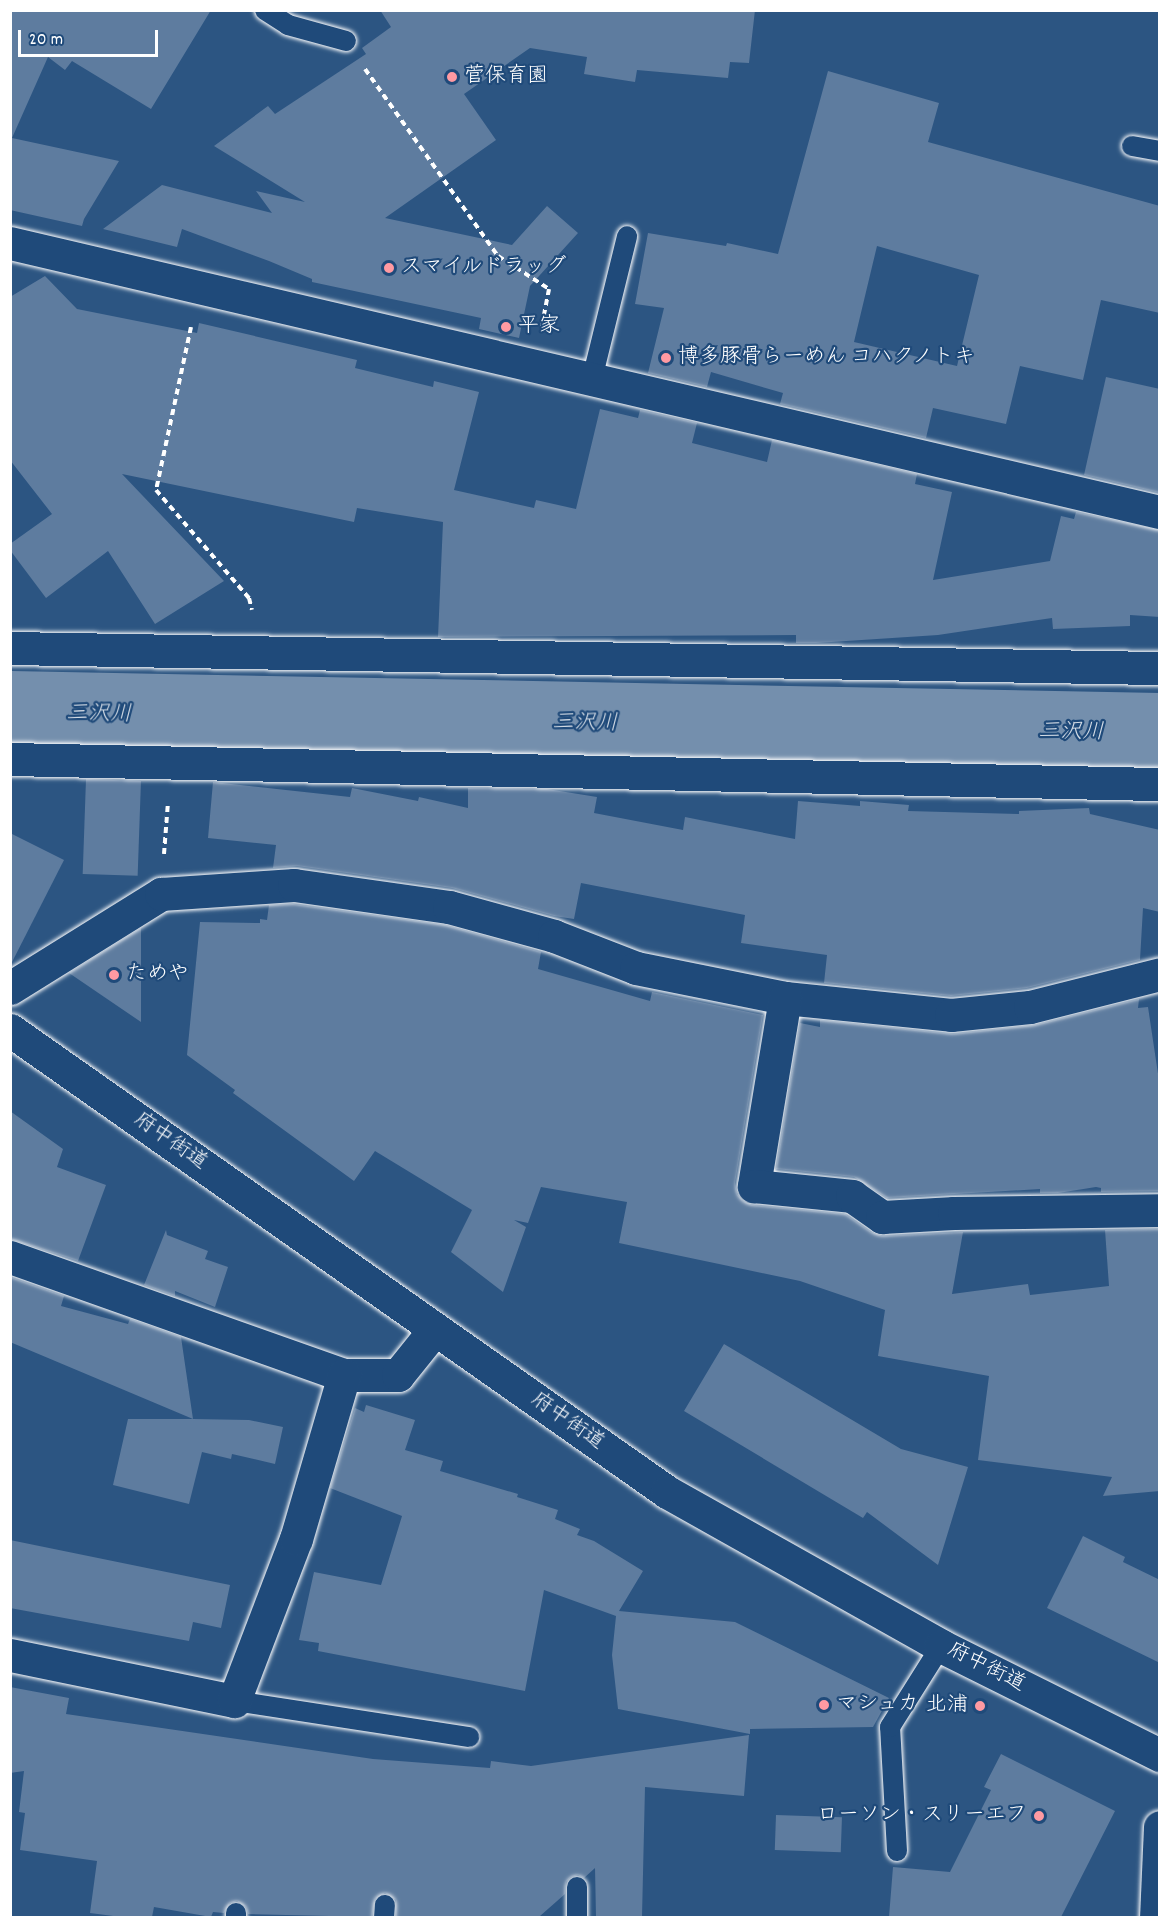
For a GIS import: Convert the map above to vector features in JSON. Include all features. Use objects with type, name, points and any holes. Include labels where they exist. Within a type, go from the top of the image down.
[{"type":"street","points":[[10,243],[1160,512]]},
{"type":"street","points":[[10,648],[1160,668]]},
{"type":"street","points":[[10,759],[1160,783]]},
{"type":"street","points":[[10,988],[161,894],[294,885],[449,907],[554,936],[636,968],[785,998],[951,1014],[1030,1007],[1160,975]]},
{"type":"street","points":[[785,998],[754,1185],[852,1196],[882,1216],[1160,1210]]},
{"type":"street","name":"府中街道","points":[[10,1030],[667,1492],[942,1646],[1160,1755]]},
{"type":"street","points":[[10,1257],[344,1374],[398,1376],[435,1329]]},
{"type":"street","points":[[10,1655],[234,1701],[296,1539],[344,1374]]},
{"type":"street","points":[[1156,1917],[1160,1827]]},
{"type":"lane","points":[[265,10],[288,25],[346,41]]},
{"type":"lane","points":[[1132,146],[1160,151]]},
{"type":"lane","points":[[592,379],[627,236]]},
{"type":"lane","points":[[897,1851],[890,1727],[942,1646]]},
{"type":"lane","points":[[234,1701],[469,1737]]},
{"type":"lane","points":[[577,1887],[578,1917]]},
{"type":"path","points":[[346,41],[498,256],[549,289],[534,365]]},
{"type":"path","points":[[200,288],[156,490],[249,598],[261,651]]},
{"type":"path","points":[[161,894],[171,762]]},
{"type":"building","points":[[10,10],[211,10],[151,109],[72,61],[65,70],[48,57],[12,138],[119,161],[82,226],[10,210]]},
{"type":"building","points":[[380,10],[755,10],[749,63],[730,62],[728,78],[637,70],[635,82],[584,74],[587,57],[530,48],[464,94],[496,140],[385,218],[512,245],[547,206],[578,233],[530,286],[519,338],[479,329],[481,318],[312,282],[312,279],[269,261],[182,229],[177,247],[103,229],[162,185],[272,213],[256,191],[305,202],[214,146],[268,106],[275,114],[366,54],[362,48],[391,27]]},
{"type":"building","points":[[828,71],[939,103],[928,142],[1160,206],[1160,313],[1101,300],[1083,380],[1020,366],[1006,424],[933,408],[926,438],[780,404],[783,393],[711,372],[707,387],[648,373],[664,308],[635,304],[648,233],[726,246],[727,243],[778,254]],"holes":[[[877,246],[979,275],[957,366],[854,342]]]},
{"type":"building","points":[[45,276],[77,309],[197,333],[199,323],[357,360],[355,368],[433,387],[434,381],[479,392],[454,490],[534,508],[536,500],[576,509],[600,409],[638,418],[640,410],[697,423],[692,443],[767,462],[772,440],[917,474],[915,484],[952,492],[933,580],[1050,561],[1061,516],[1074,519],[1076,512],[1160,530],[1160,617],[1130,615],[1130,626],[1053,629],[1052,618],[938,635],[816,643],[796,643],[796,635],[438,637],[443,522],[357,508],[354,522],[122,474],[224,581],[155,624],[108,551],[46,598],[10,550],[10,544],[52,514],[10,460],[10,297]]},
{"type":"building","points":[[1106,377],[1160,389],[1160,493],[1084,475]]},
{"type":"building","points":[[86,779],[141,781],[138,876],[83,874]]},
{"type":"building","points":[[213,782],[350,797],[352,788],[418,801],[419,797],[468,808],[468,788],[547,789],[597,797],[594,813],[683,830],[685,817],[795,839],[798,801],[860,806],[860,801],[909,805],[908,811],[1019,814],[1019,811],[1089,808],[1090,814],[1160,830],[1160,912],[1143,908],[1140,960],[1027,988],[951,996],[824,983],[827,955],[741,943],[745,915],[581,883],[574,919],[554,916],[452,888],[297,866],[273,868],[276,845],[208,838]]},
{"type":"building","points":[[10,833],[64,860],[10,966]]},
{"type":"building","points":[[293,904],[445,925],[541,952],[538,969],[650,1001],[652,992],[763,1015],[735,1183],[737,1194],[743,1201],[752,1205],[845,1214],[871,1232],[882,1236],[963,1232],[952,1294],[1028,1284],[1030,1295],[1109,1286],[1105,1230],[1160,1229],[1160,1491],[1103,1496],[1112,1477],[978,1460],[989,1376],[878,1356],[885,1310],[800,1281],[619,1243],[627,1202],[541,1187],[528,1223],[514,1220],[526,1227],[503,1292],[451,1252],[472,1210],[375,1151],[354,1181],[233,1093],[235,1090],[187,1055],[200,922],[260,923],[260,919],[267,920],[269,905]]},
{"type":"building","points":[[141,928],[141,1022],[69,973]]},
{"type":"building","points":[[1139,999],[1138,1008],[1148,1007],[1160,1087],[1160,1191],[1101,1192],[1101,1188],[1096,1187],[1058,1193],[1040,1193],[1040,1189],[887,1198],[854,1177],[776,1169],[800,1023],[820,1027],[820,1020],[953,1034],[1035,1025]]},
{"type":"building","points":[[10,1111],[63,1149],[57,1167],[106,1185],[78,1261],[10,1239]]},
{"type":"building","points":[[166,1230],[167,1235],[208,1251],[205,1259],[228,1267],[215,1307],[175,1291],[175,1296],[144,1285]]},
{"type":"building","points":[[10,1277],[64,1296],[61,1306],[128,1324],[130,1319],[181,1337],[193,1419],[10,1342]]},
{"type":"building","points":[[724,1344],[901,1449],[968,1467],[938,1565],[867,1512],[863,1518],[684,1411]]},
{"type":"building","points":[[366,1405],[415,1420],[405,1450],[443,1461],[440,1471],[518,1494],[517,1497],[558,1510],[555,1519],[580,1529],[577,1535],[594,1541],[643,1571],[619,1611],[735,1622],[889,1698],[873,1727],[750,1729],[750,1734],[618,1709],[612,1655],[616,1616],[544,1590],[525,1691],[318,1651],[319,1643],[299,1640],[314,1572],[381,1585],[402,1516],[330,1488],[355,1408],[364,1412]]},
{"type":"building","points":[[128,1419],[249,1420],[283,1427],[275,1464],[232,1454],[231,1459],[202,1452],[189,1504],[113,1485]]},
{"type":"building","points":[[1083,1536],[1125,1557],[1123,1562],[1160,1580],[1160,1663],[1047,1608]]},
{"type":"building","points":[[10,1540],[230,1585],[221,1628],[193,1622],[189,1641],[10,1608]]},
{"type":"building","points":[[10,1687],[69,1698],[66,1714],[373,1759],[490,1768],[491,1761],[531,1766],[749,1735],[744,1796],[645,1787],[642,1917],[596,1917],[595,1868],[584,1878],[578,1875],[571,1877],[566,1882],[565,1894],[540,1916],[396,1917],[396,1900],[385,1893],[375,1899],[372,1917],[248,1914],[246,1907],[237,1901],[230,1903],[224,1913],[213,1912],[211,1917],[154,1907],[152,1917],[121,1917],[90,1913],[97,1861],[20,1850],[25,1813],[19,1812],[24,1771],[10,1773]]},
{"type":"building","points":[[1001,1754],[1115,1811],[1061,1917],[889,1917],[893,1867],[950,1872],[991,1790],[984,1787]]},
{"type":"building","points":[[776,1815],[842,1817],[841,1852],[775,1850]]},
{"type":"waterway","name":"三沢川","points":[[10,713],[1160,735]]},
{"type":"place","name":"菅保育園","points":[[452,77]]},
{"type":"place","name":"スマイルドラッグ","points":[[389,268]]},
{"type":"place","name":"平家","points":[[506,327]]},
{"type":"place","name":"博多豚骨らーめん コハクノトキ","points":[[666,358]]},
{"type":"place","name":"ためや","points":[[114,975]]},
{"type":"place","name":"マシュカ","points":[[824,1705]]},
{"type":"place","name":"北浦","points":[[980,1706]]},
{"type":"place","name":"ローソン・スリーエフ","points":[[1039,1816]]}]
